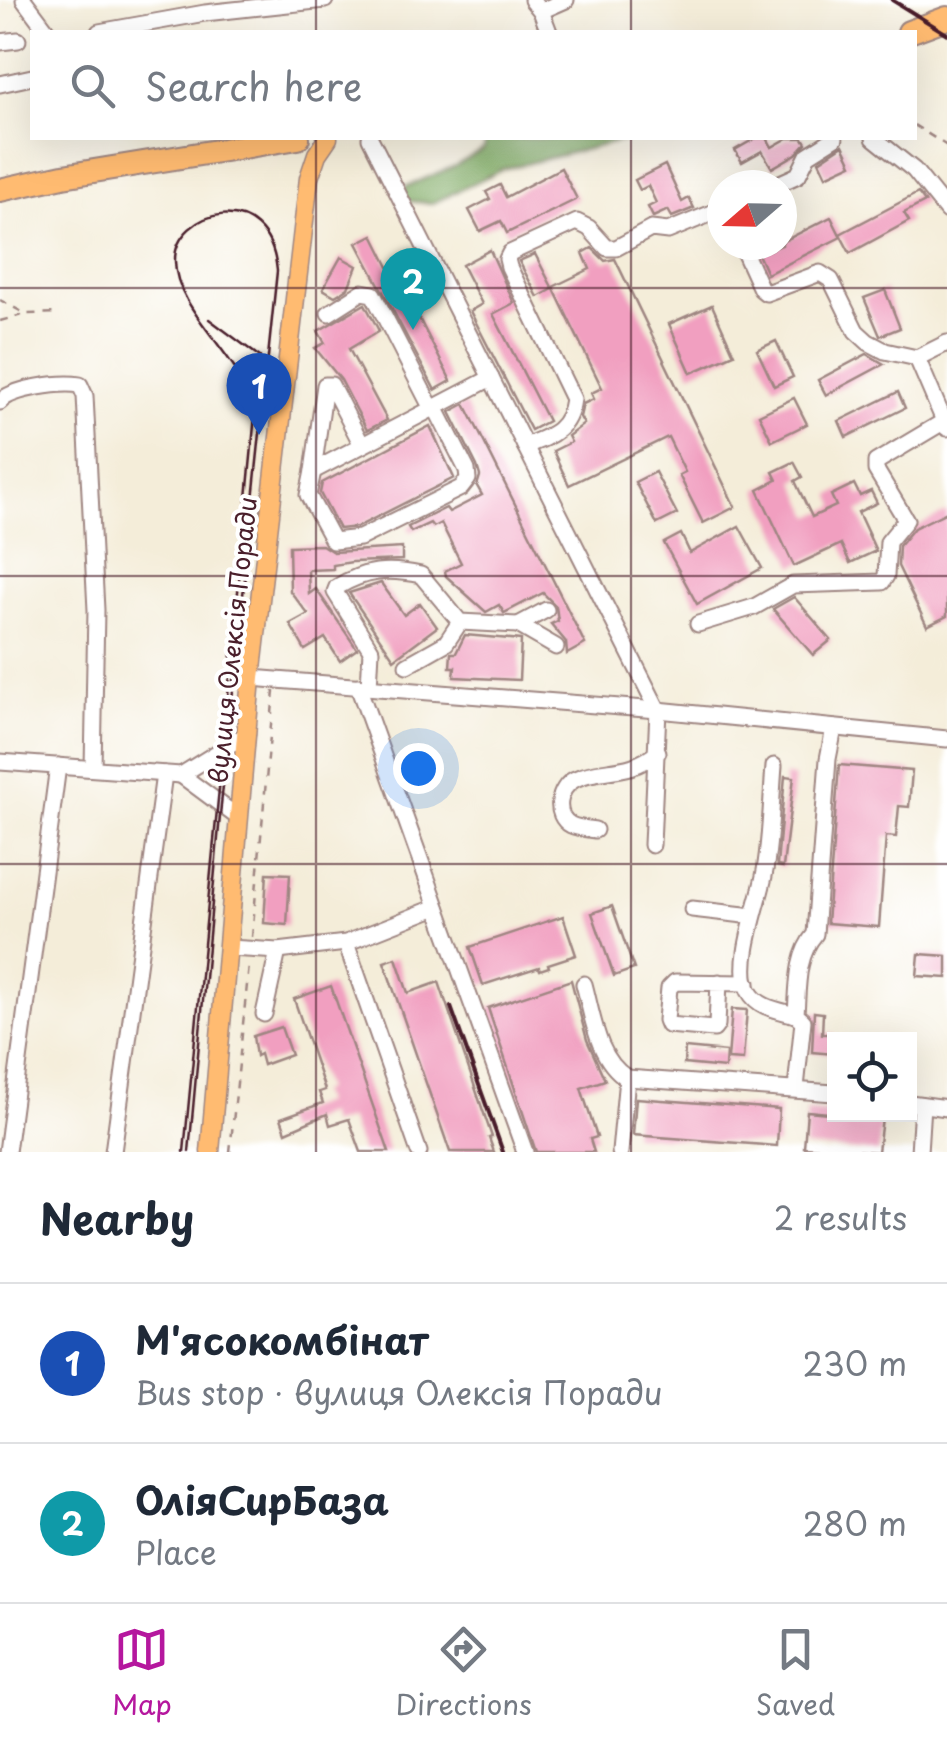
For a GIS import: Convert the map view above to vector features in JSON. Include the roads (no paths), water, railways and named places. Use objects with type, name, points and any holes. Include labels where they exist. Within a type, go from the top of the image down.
[{"type":"highway","points":[[914,30],[947,18]]},
{"type":"highway","points":[[0,190],[286,140]]},
{"type":"main road","name":"вулиця Олексія Поради","points":[[210,1152],[251,678],[310,178],[317,154],[327,140]]},
{"type":"street","points":[[24,0],[46,30]]},
{"type":"street","points":[[110,30],[205,13],[325,0]]},
{"type":"street","points":[[548,30],[535,3],[566,0]]},
{"type":"street","points":[[0,42],[18,40]]},
{"type":"street","points":[[0,84],[30,77]]},
{"type":"street","points":[[371,140],[658,710],[652,845]]},
{"type":"street","points":[[797,175],[808,155],[832,140]]},
{"type":"street","points":[[876,140],[914,170],[947,211]]},
{"type":"street","points":[[525,446],[555,434],[565,425],[573,399],[509,267],[510,253],[577,222],[589,228],[607,248],[616,248],[651,229],[668,231],[707,215]]},
{"type":"street","points":[[748,260],[766,292],[820,274],[831,280],[856,331],[884,351],[917,358],[947,343]]},
{"type":"street","points":[[329,312],[362,292],[372,294],[467,470],[468,479],[461,488],[360,538],[333,541],[308,495],[325,385],[331,385],[362,445]]},
{"type":"street","points":[[698,624],[754,608],[793,585],[882,582],[886,576],[888,542],[906,520],[876,470],[876,462],[945,425],[917,358]]},
{"type":"street","points":[[313,471],[491,378]]},
{"type":"street","points":[[0,402],[8,394],[68,383],[80,385],[85,396],[96,610],[94,768]]},
{"type":"street","points":[[525,1152],[363,686],[372,650],[337,598],[336,587],[368,571],[421,575],[460,622],[518,625],[556,647]]},
{"type":"street","points":[[518,625],[546,610]]},
{"type":"street","points":[[406,665],[446,643],[460,622]]},
{"type":"street","points":[[251,678],[658,710],[947,739]]},
{"type":"street","points":[[796,1015],[805,946],[815,934],[828,759],[834,728]]},
{"type":"street","points":[[172,774],[247,734]]},
{"type":"street","points":[[595,830],[572,826],[562,817],[559,802],[565,786],[579,777],[620,771],[658,752]]},
{"type":"street","points":[[0,762],[172,774],[239,818]]},
{"type":"street","points":[[7,1152],[58,766]]},
{"type":"street","points":[[774,766],[764,875],[753,916],[746,983],[760,1004],[796,1015],[802,1021],[796,1088]]},
{"type":"street","points":[[112,1152],[172,774]]},
{"type":"street","points":[[229,948],[278,951],[346,943],[437,907]]},
{"type":"street","points":[[692,909],[753,916]]},
{"type":"street","points":[[346,943],[419,1152]]},
{"type":"street","points":[[264,1014],[278,951]]},
{"type":"street","points":[[719,982],[746,983]]},
{"type":"street","points":[[584,984],[604,1054],[612,1068],[627,1078],[827,1093]]},
{"type":"street","points":[[620,1152],[627,1078]]},
{"type":"street","points":[[917,1104],[944,1107],[947,1089]]},
{"type":"street","points":[[917,1116],[920,1152]]},
{"type":"tram line","points":[[184,1152],[255,415],[240,376],[187,300],[175,261],[179,243],[189,229],[205,219],[223,215],[241,217],[258,226],[270,244],[277,271],[189,1152]]},
{"type":"tram line","points":[[209,319],[260,357]]},
{"type":"railway","points":[[892,0],[947,34]]},
{"type":"railway","points":[[451,1007],[503,1152]]},
{"type":"place","name":"ОліяСирБаза","points":[[413,330]]},
{"type":"place","name":"М'ясокомбінат","points":[[259,435]]}]
